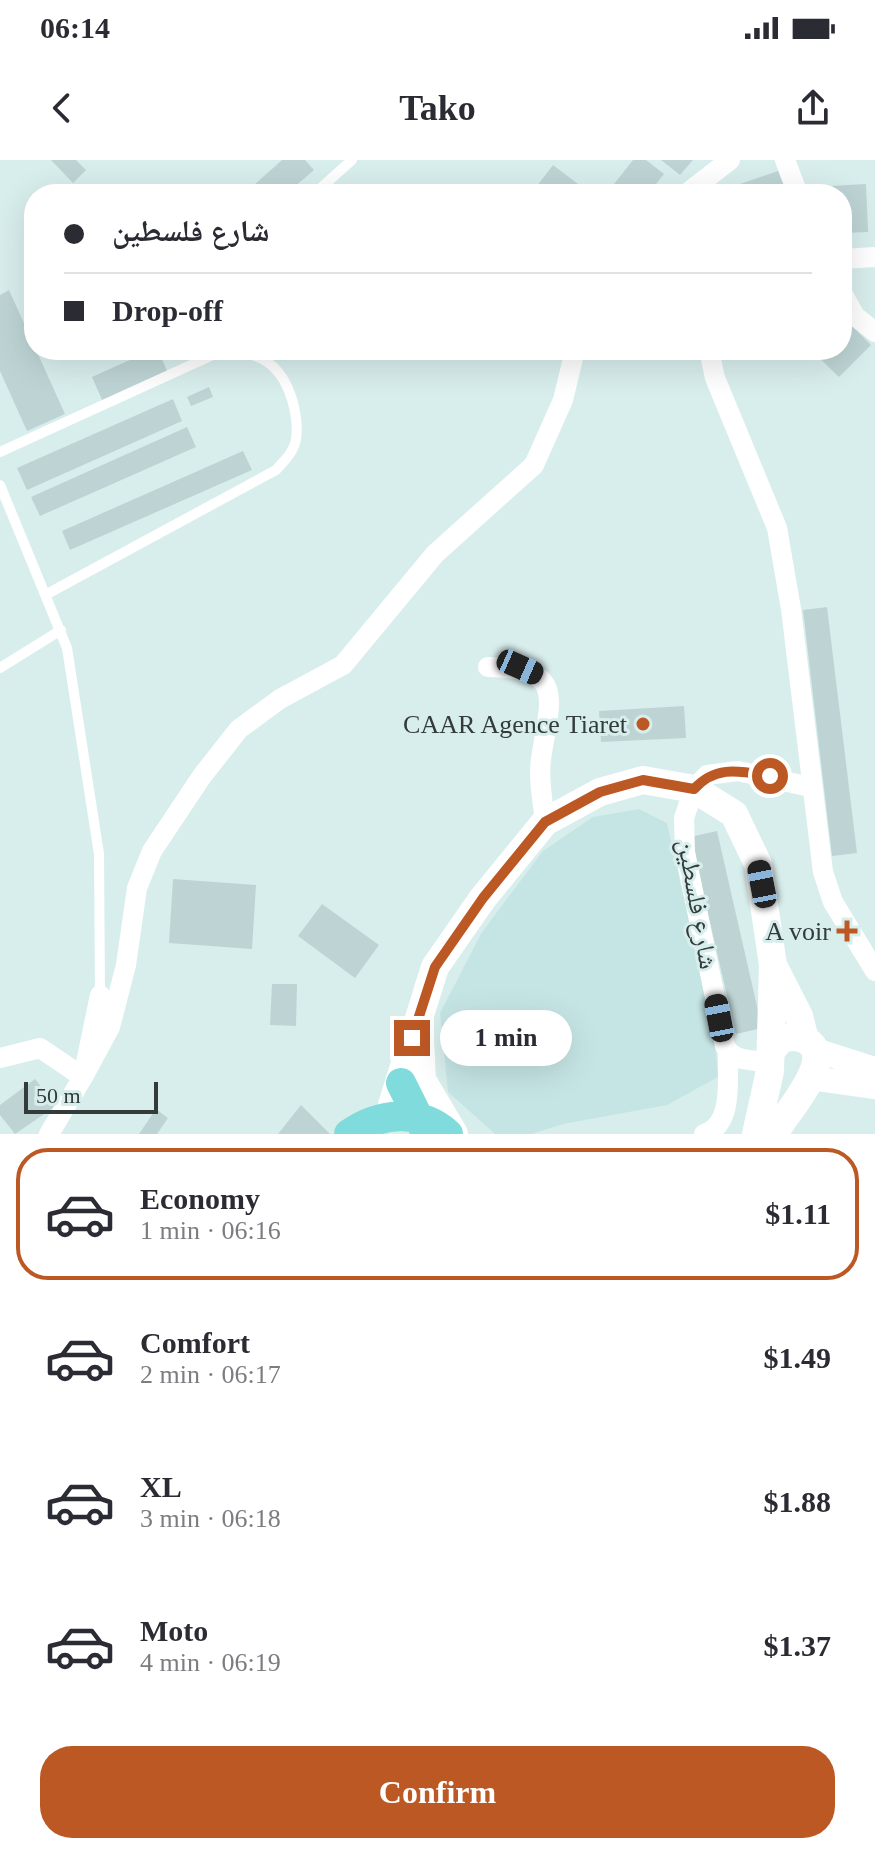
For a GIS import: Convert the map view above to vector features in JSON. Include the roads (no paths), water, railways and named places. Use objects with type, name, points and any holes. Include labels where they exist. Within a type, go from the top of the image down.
[{"type":"main road","points":[[421,1129],[412,1082],[418,1015],[435,967],[483,898],[545,822],[600,792],[643,780],[694,789],[734,814],[758,864],[773,965],[769,1062],[756,1134]]},
{"type":"main road","points":[[773,965],[799,1016],[818,1065],[774,1134]]},
{"type":"main road","points":[[769,1062],[780,1040],[788,1037],[810,1045]]},
{"type":"main road","points":[[769,1062],[781,1083],[797,1086],[808,1081]]},
{"type":"main road","points":[[362,1127],[396,1100],[412,1082]]},
{"type":"main road","points":[[412,1082],[451,1134]]},
{"type":"main road","points":[[362,1127],[397,1115],[421,1129],[438,1125],[451,1134]]},
{"type":"street","points":[[699,184],[730,160]]},
{"type":"street","points":[[785,160],[794,184]]},
{"type":"street","points":[[852,258],[875,257]]},
{"type":"street","points":[[852,311],[875,332]]},
{"type":"street","points":[[49,1134],[110,1027],[126,965],[137,888],[152,851],[202,776],[239,729],[280,699],[343,665],[435,554],[534,465],[563,400],[573,360]]},
{"type":"street","points":[[711,360],[715,378],[777,528],[791,609],[810,787],[823,872],[833,902],[875,971]]},
{"type":"street","points":[[488,667],[520,667],[537,675],[549,689],[549,716],[540,763],[545,822]]},
{"type":"street","points":[[694,789],[707,775],[738,771],[810,787]]},
{"type":"street","name":"شارع فلسطين","points":[[694,789],[684,818],[685,852],[728,1053],[724,1115],[720,1125],[704,1134]]},
{"type":"street","points":[[83,1077],[100,995]]},
{"type":"street","points":[[810,1045],[875,1069]]},
{"type":"street","points":[[0,1058],[40,1048],[83,1077]]},
{"type":"street","points":[[728,1053],[740,1059],[769,1062]]},
{"type":"street","points":[[808,1081],[875,1087]]},
{"type":"lane","points":[[325,184],[352,160]]},
{"type":"lane","points":[[0,452],[202,360]]},
{"type":"lane","points":[[47,594],[276,470],[294,449],[297,419],[288,383],[266,360]]},
{"type":"lane","points":[[0,485],[61,630],[72,679],[99,854],[100,995]]},
{"type":"lane","points":[[0,668],[61,630]]},
{"type":"place","name":"CAAR Agence Tiaret","points":[[643,724]]},
{"type":"place","name":"A voir","points":[[847,931]]}]
